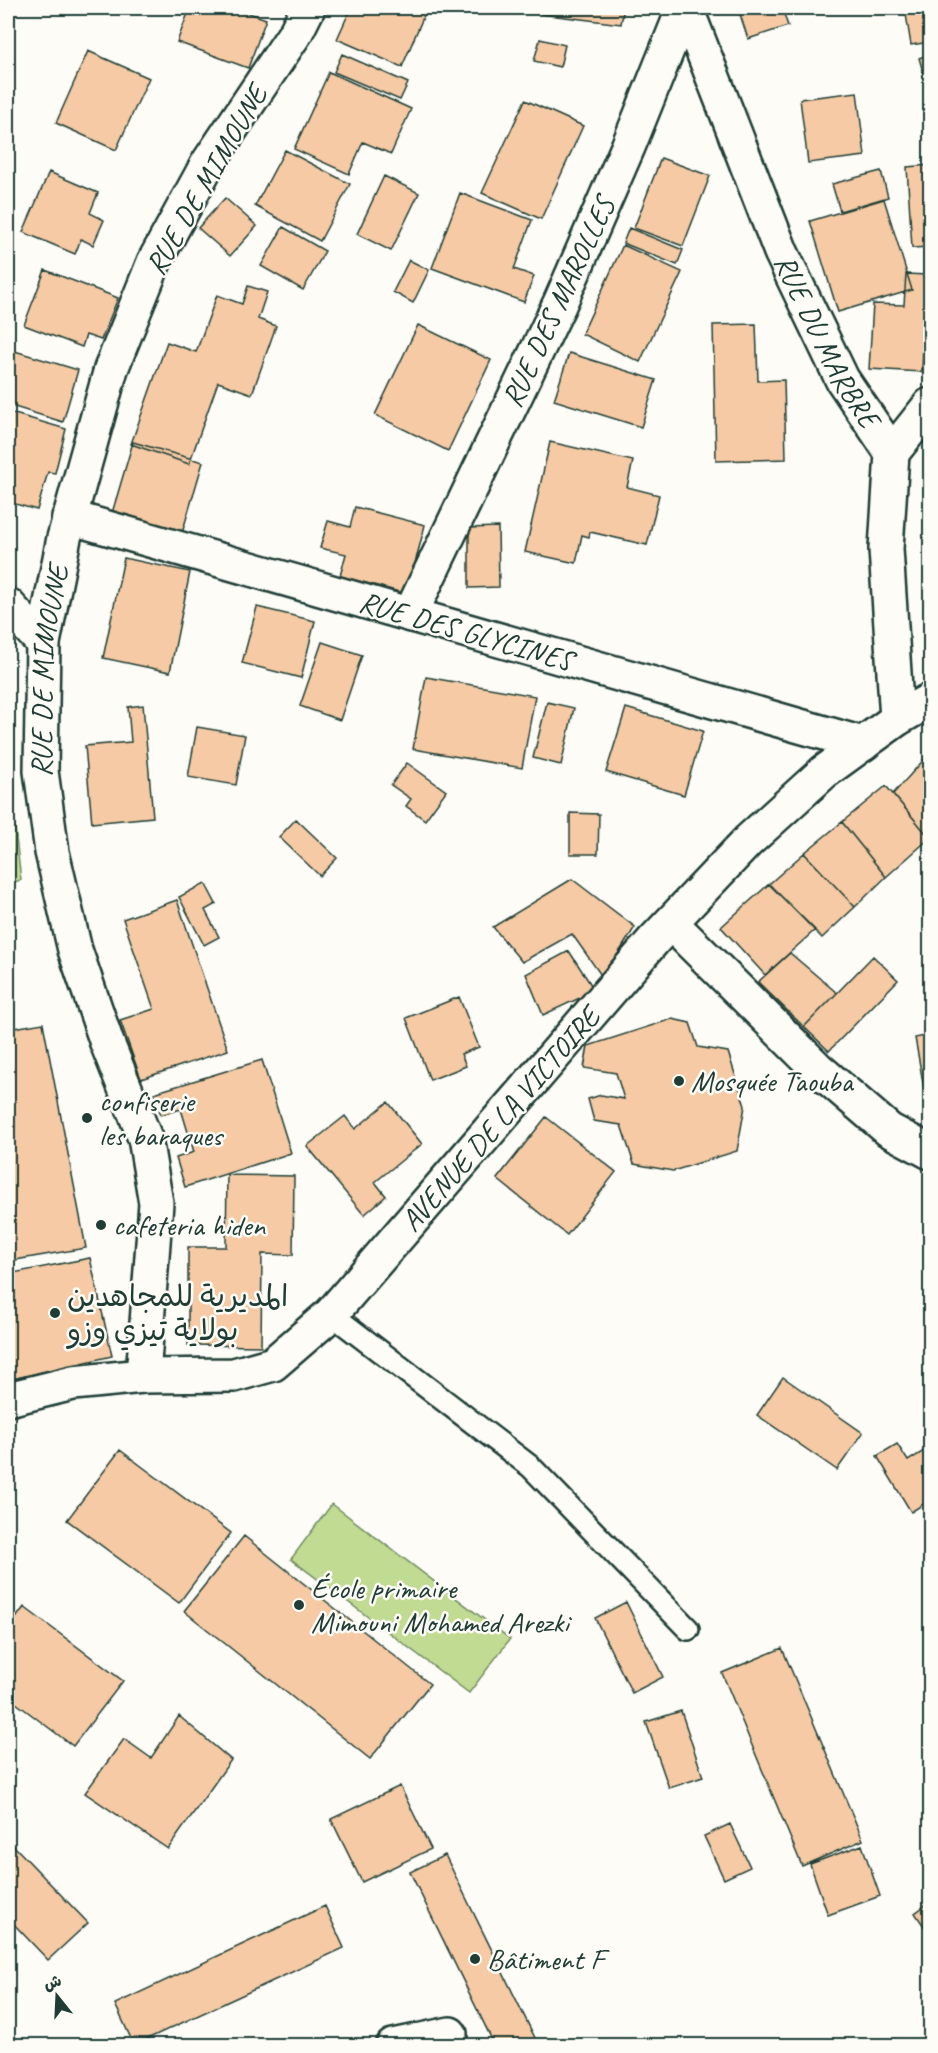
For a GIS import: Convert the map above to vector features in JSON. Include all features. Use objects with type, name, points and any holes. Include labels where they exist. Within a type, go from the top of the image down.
[{"type":"street","name":"RUE DE MIMOUNE","points":[[143,1376],[156,1203],[145,1138],[107,1043],[75,950],[52,852],[41,771],[43,644],[69,517],[111,369],[154,262],[208,163],[296,32],[308,8]]},
{"type":"street","name":"RUE DU MARBRE","points":[[685,8],[781,252],[842,379],[892,453],[886,549],[897,719]]},
{"type":"street","name":"RUE DES MAROLLES","points":[[416,603],[560,303],[685,8]]},
{"type":"street","points":[[892,453],[930,405]]},
{"type":"street","name":"RUE DES GLYCINES","points":[[69,517],[416,603],[862,744]]},
{"type":"street","points":[[8,605],[43,644]]},
{"type":"street","name":"AVENUE DE LA VICTOIRE","points":[[8,1399],[74,1383],[143,1376],[234,1375],[273,1364],[331,1314],[672,923],[748,841],[824,772],[897,719],[930,700]]},
{"type":"street","points":[[672,923],[818,1069],[889,1130],[930,1152]]},
{"type":"street","points":[[393,2046],[450,2034]]},
{"type":"lane","points":[[331,1314],[531,1467],[688,1629]]},
{"type":"green space","points":[[8,770],[21,880],[8,884]]},
{"type":"green space","points":[[332,1504],[510,1639],[469,1693],[291,1559]]},
{"type":"building","points":[[190,8],[235,8],[266,19],[248,68],[177,42]]},
{"type":"building","points":[[351,8],[427,8],[402,67],[337,39]]},
{"type":"building","points":[[542,8],[624,8],[621,24],[541,14]]},
{"type":"building","points":[[738,8],[782,8],[788,26],[748,39]]},
{"type":"building","points":[[905,8],[930,8],[930,42],[911,45]]},
{"type":"building","points":[[540,39],[565,45],[560,67],[534,61]]},
{"type":"building","points":[[88,51],[149,78],[116,150],[56,123]]},
{"type":"building","points":[[342,54],[408,83],[400,100],[334,72]]},
{"type":"building","points":[[930,54],[930,96],[919,58]]},
{"type":"building","points":[[329,72],[411,109],[391,154],[363,142],[349,174],[294,149]]},
{"type":"building","points":[[857,92],[865,156],[808,163],[800,99]]},
{"type":"building","points":[[525,100],[583,126],[541,219],[482,193]]},
{"type":"building","points":[[285,150],[350,184],[320,241],[255,206]]},
{"type":"building","points":[[661,158],[710,176],[683,246],[634,228]]},
{"type":"building","points":[[930,165],[930,247],[912,248],[907,167]]},
{"type":"building","points":[[881,171],[888,197],[840,211],[832,184]]},
{"type":"building","points":[[49,172],[98,193],[90,213],[104,220],[93,245],[81,239],[75,254],[23,232]]},
{"type":"building","points":[[384,176],[419,193],[391,251],[357,234]]},
{"type":"building","points":[[460,193],[532,220],[514,269],[534,276],[524,302],[432,268]]},
{"type":"building","points":[[225,198],[257,226],[230,256],[198,228]]},
{"type":"building","points":[[884,199],[912,290],[838,312],[810,221]]},
{"type":"building","points":[[283,227],[325,251],[303,290],[261,266]]},
{"type":"building","points":[[629,228],[683,250],[677,265],[623,243]]},
{"type":"building","points":[[623,245],[682,272],[640,362],[582,334]]},
{"type":"building","points":[[409,260],[429,270],[413,303],[393,292]]},
{"type":"building","points":[[45,270],[118,298],[101,340],[86,335],[82,347],[24,325]]},
{"type":"building","points":[[906,274],[927,275],[922,372],[869,369],[873,304],[904,305]]},
{"type":"building","points":[[248,286],[267,292],[258,319],[276,326],[252,394],[218,382],[189,464],[131,444],[167,342],[196,352],[217,295],[242,304]]},
{"type":"building","points":[[756,324],[758,381],[784,380],[786,459],[716,461],[713,325]]},
{"type":"building","points":[[418,325],[491,360],[448,451],[375,415]]},
{"type":"building","points":[[8,349],[78,370],[63,422],[8,405]]},
{"type":"building","points":[[569,353],[656,380],[641,427],[554,400]]},
{"type":"building","points":[[8,412],[66,429],[55,473],[48,472],[37,510],[8,502]]},
{"type":"building","points":[[133,442],[203,462],[180,540],[110,520]]},
{"type":"building","points":[[550,442],[633,461],[627,487],[659,495],[647,545],[590,532],[589,537],[582,535],[576,563],[525,552]]},
{"type":"building","points":[[355,507],[425,525],[407,594],[340,576],[346,554],[320,548],[328,521],[350,527]]},
{"type":"building","points":[[498,527],[499,587],[469,588],[469,528]]},
{"type":"building","points":[[124,558],[190,572],[170,672],[103,658]]},
{"type":"building","points":[[257,607],[315,621],[301,678],[242,663]]},
{"type":"building","points":[[322,642],[362,655],[340,720],[300,706]]},
{"type":"building","points":[[426,677],[535,696],[522,768],[413,749]]},
{"type":"building","points":[[547,702],[574,708],[561,765],[533,758]]},
{"type":"building","points":[[143,705],[153,817],[92,823],[85,746],[131,742],[128,707]]},
{"type":"building","points":[[626,708],[703,731],[684,795],[606,772]]},
{"type":"building","points":[[197,727],[245,735],[236,785],[188,777]]},
{"type":"building","points":[[928,755],[930,759],[930,838],[893,794]]},
{"type":"building","points":[[407,763],[446,791],[425,820],[406,806],[411,799],[391,785]]},
{"type":"building","points":[[886,786],[930,838],[886,877],[842,822]]},
{"type":"building","points":[[570,813],[599,814],[598,854],[570,854]]},
{"type":"building","points":[[296,819],[337,858],[320,876],[279,837]]},
{"type":"building","points":[[842,822],[886,877],[855,907],[804,853]]},
{"type":"building","points":[[804,853],[855,907],[822,938],[769,884]]},
{"type":"building","points":[[572,879],[635,927],[603,978],[572,934],[522,962],[493,927]]},
{"type":"building","points":[[205,883],[216,904],[205,910],[219,937],[204,945],[179,897]]},
{"type":"building","points":[[769,884],[815,930],[765,975],[721,927]]},
{"type":"building","points":[[177,900],[228,1050],[141,1079],[120,1020],[154,1009],[123,919]]},
{"type":"building","points":[[569,951],[595,991],[543,1015],[526,974]]},
{"type":"building","points":[[790,953],[837,993],[804,1027],[758,982]]},
{"type":"building","points":[[873,956],[898,980],[829,1051],[804,1027]]},
{"type":"building","points":[[459,997],[479,1047],[461,1054],[466,1066],[430,1080],[406,1018]]},
{"type":"building","points":[[672,1019],[690,1023],[698,1047],[728,1052],[745,1106],[737,1151],[673,1171],[634,1164],[621,1125],[594,1121],[588,1099],[601,1095],[624,1099],[616,1073],[584,1068],[588,1046]]},
{"type":"building","points":[[43,1023],[86,1248],[9,1261],[8,1029]]},
{"type":"building","points":[[930,1035],[930,1104],[927,1105],[915,1038]]},
{"type":"building","points":[[262,1060],[291,1153],[185,1187],[176,1158],[194,1152],[181,1109],[161,1115],[154,1093]]},
{"type":"building","points":[[388,1102],[422,1144],[375,1182],[386,1196],[364,1215],[307,1146],[345,1116],[355,1129]]},
{"type":"building","points":[[546,1117],[616,1172],[567,1235],[497,1179]]},
{"type":"building","points":[[227,1175],[294,1176],[293,1255],[262,1254],[261,1346],[188,1345],[188,1247],[226,1247]]},
{"type":"building","name":"المديرية للمجاهدين بولاية تيزي وزو","points":[[90,1258],[112,1356],[13,1379],[8,1352],[8,1274]]},
{"type":"building","points":[[783,1377],[863,1433],[837,1470],[757,1415]]},
{"type":"building","points":[[897,1444],[908,1461],[930,1447],[930,1500],[911,1512],[877,1456]]},
{"type":"building","points":[[120,1450],[231,1533],[179,1603],[67,1520]]},
{"type":"building","points":[[244,1536],[430,1684],[370,1759],[184,1611]]},
{"type":"building","points":[[626,1602],[663,1677],[632,1693],[595,1618]]},
{"type":"building","points":[[24,1607],[123,1681],[73,1746],[8,1697],[8,1629]]},
{"type":"building","points":[[782,1648],[863,1840],[802,1866],[722,1673]]},
{"type":"building","points":[[681,1711],[703,1777],[669,1788],[646,1722]]},
{"type":"building","points":[[179,1716],[231,1760],[168,1849],[85,1793],[124,1739],[151,1758]]},
{"type":"building","points":[[400,1786],[431,1849],[362,1882],[331,1819]]},
{"type":"building","points":[[730,1824],[750,1867],[724,1879],[704,1836]]},
{"type":"building","points":[[12,1844],[88,1923],[48,1960],[8,1918],[8,1849]]},
{"type":"building","points":[[862,1845],[880,1896],[828,1915],[810,1864]]},
{"type":"building","name":"Bâtiment F","points":[[445,1855],[539,2046],[495,2046],[410,1872]]},
{"type":"building","points":[[930,1902],[930,1935],[915,1913]]},
{"type":"building","points":[[325,1906],[344,1948],[134,2045],[115,2004]]},
{"type":"place","name":"Mosquée Taouba","points":[[679,1081]]},
{"type":"place","name":"confiserie les baraques","points":[[87,1118]]},
{"type":"place","name":"cafeteria hiden","points":[[101,1225]]},
{"type":"place","name":"المديرية للمجاهدين بولاية تيزي وزو","points":[[55,1313]]},
{"type":"place","name":"École primaire Mimouni Mohamed Arezki","points":[[299,1605]]},
{"type":"place","name":"Bâtiment F","points":[[475,1959]]}]
